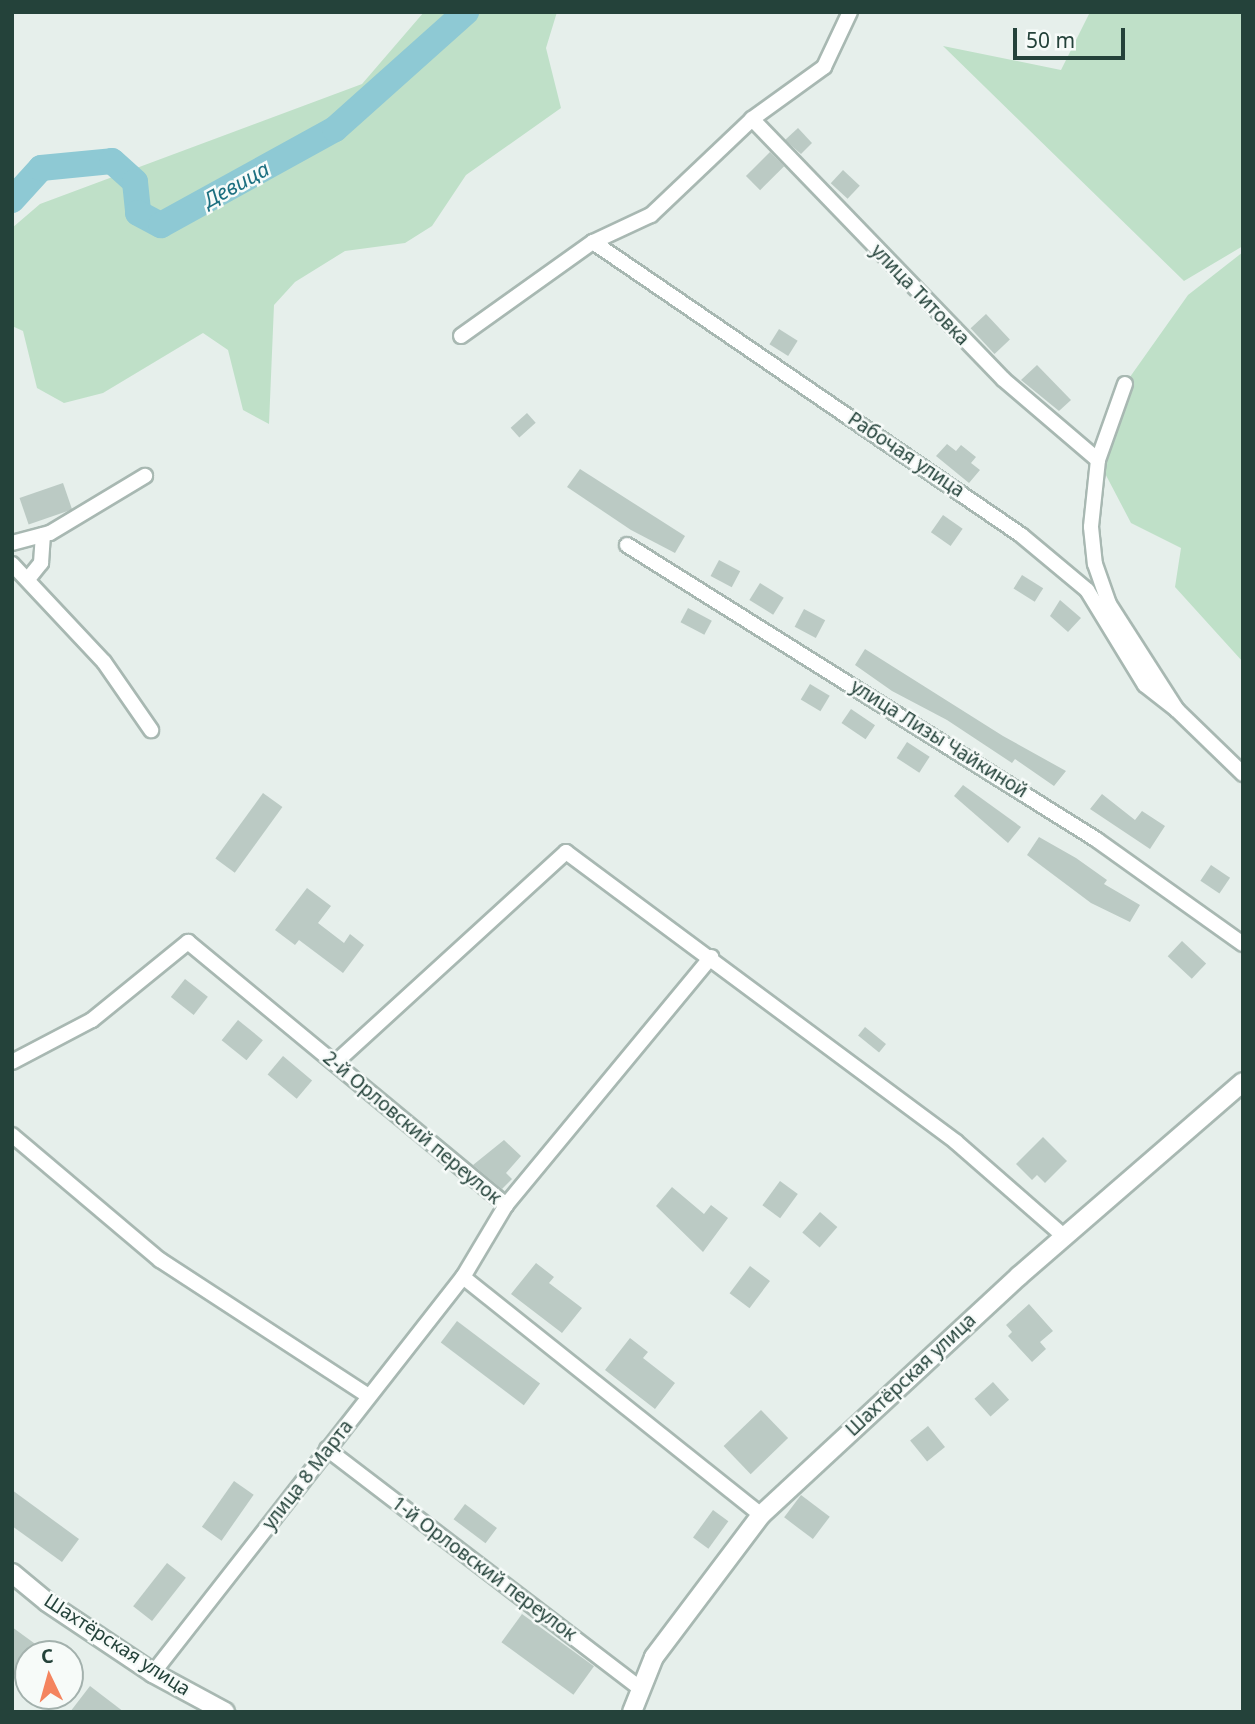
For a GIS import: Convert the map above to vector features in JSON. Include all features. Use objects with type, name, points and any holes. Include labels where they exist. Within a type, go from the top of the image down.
[{"type":"street","points":[[461,336],[593,242],[650,215],[752,119],[824,67],[850,12]]},
{"type":"street","name":"улица Титовка","points":[[752,119],[1003,379],[1098,460]]},
{"type":"street","name":"Рабочая улица","points":[[593,242],[1021,536],[1087,590],[1145,685],[1177,710]]},
{"type":"street","points":[[1125,384],[1098,460],[1091,527],[1095,564],[1109,604],[1177,710],[1243,774]]},
{"type":"street","points":[[12,543],[43,535],[145,476]]},
{"type":"street","points":[[28,579],[41,563],[43,535]]},
{"type":"street","name":"улица Лизы Чайкиной","points":[[627,545],[1097,840],[1243,944]]},
{"type":"street","points":[[12,564],[104,662],[151,730]]},
{"type":"street","points":[[335,1063],[566,852],[711,957],[956,1142],[1065,1237]]},
{"type":"street","name":"2-й Орловский переулок","points":[[12,1062],[92,1020],[188,942],[506,1205],[463,1277]]},
{"type":"street","points":[[506,1205],[711,957]]},
{"type":"street","name":"Шахтёрская улица","points":[[632,1712],[654,1657],[761,1515],[1065,1237],[1243,1082]]},
{"type":"street","points":[[12,1135],[160,1260],[369,1396]]},
{"type":"street","points":[[463,1277],[761,1515]]},
{"type":"street","name":"улица 8 Марта","points":[[153,1673],[463,1277]]},
{"type":"street","name":"1-й Орловский переулок","points":[[327,1449],[641,1689]]},
{"type":"street","name":"Шахтёрская улица","points":[[12,1573],[47,1602],[153,1673],[225,1712]]},
{"type":"green space","points":[[424,12],[557,12],[546,48],[561,108],[466,175],[432,226],[405,243],[345,251],[295,282],[274,305],[269,424],[243,410],[228,350],[203,333],[103,393],[64,403],[37,388],[23,331],[12,326],[12,228],[40,204],[362,84]]},
{"type":"green space","points":[[1090,12],[1243,12],[1243,246],[1184,281],[943,46],[1061,70]]},
{"type":"green space","points":[[1243,252],[1243,662],[1175,587],[1181,548],[1131,523],[1098,460],[1125,384],[1188,295]]},
{"type":"building","points":[[798,128],[812,143],[801,154],[785,140]]},
{"type":"building","points":[[770,152],[784,166],[760,190],[746,176]]},
{"type":"building","points":[[843,170],[860,186],[848,199],[831,183]]},
{"type":"building","points":[[986,314],[1010,340],[995,354],[971,328]]},
{"type":"building","points":[[779,329],[798,341],[788,356],[769,344]]},
{"type":"building","points":[[1037,365],[1071,400],[1059,411],[1021,380]]},
{"type":"building","points":[[527,413],[536,423],[519,437],[511,428]]},
{"type":"building","points":[[947,444],[956,451],[961,445],[976,457],[971,463],[980,470],[969,483],[936,456]]},
{"type":"building","points":[[580,469],[685,536],[675,553],[631,530],[567,487]]},
{"type":"building","points":[[63,483],[72,509],[29,524],[20,498]]},
{"type":"building","points":[[943,515],[963,529],[951,546],[931,532]]},
{"type":"building","points":[[719,560],[740,571],[732,587],[711,576]]},
{"type":"building","points":[[1022,575],[1043,588],[1035,602],[1014,589]]},
{"type":"building","points":[[760,583],[784,598],[773,615],[749,600]]},
{"type":"building","points":[[1060,600],[1081,618],[1068,632],[1050,616]]},
{"type":"building","points":[[688,608],[712,621],[704,635],[680,622]]},
{"type":"building","points":[[804,609],[825,620],[816,638],[795,627]]},
{"type":"building","points":[[865,649],[1003,736],[1066,771],[1054,786],[1015,759],[1012,763],[947,720],[892,691],[855,665]]},
{"type":"building","points":[[810,684],[830,696],[820,711],[801,699]]},
{"type":"building","points":[[851,709],[875,725],[866,739],[841,723]]},
{"type":"building","points":[[907,742],[930,757],[919,773],[897,758]]},
{"type":"building","points":[[963,785],[1021,827],[1008,843],[954,796]]},
{"type":"building","points":[[263,793],[282,807],[235,873],[215,859]]},
{"type":"building","points":[[1102,794],[1135,820],[1142,811],[1165,826],[1150,849],[1090,809]]},
{"type":"building","points":[[1039,837],[1076,858],[1107,880],[1104,884],[1140,905],[1130,922],[1091,903],[1027,855]]},
{"type":"building","points":[[1211,865],[1230,878],[1219,894],[1200,881]]},
{"type":"building","points":[[307,888],[331,906],[318,923],[344,943],[350,934],[364,945],[343,973],[299,940],[295,945],[275,930]]},
{"type":"building","points":[[1182,941],[1206,964],[1192,979],[1168,956]]},
{"type":"building","points":[[185,979],[208,997],[194,1015],[171,997]]},
{"type":"building","points":[[238,1020],[263,1040],[247,1060],[222,1040]]},
{"type":"building","points":[[865,1027],[886,1044],[879,1053],[858,1036]]},
{"type":"building","points":[[283,1056],[312,1080],[297,1099],[268,1074]]},
{"type":"building","points":[[1043,1137],[1067,1161],[1045,1183],[1037,1175],[1032,1180],[1016,1164]]},
{"type":"building","points":[[504,1140],[521,1156],[506,1173],[512,1179],[502,1189],[473,1165]]},
{"type":"building","points":[[780,1181],[798,1194],[780,1218],[762,1205]]},
{"type":"building","points":[[672,1187],[704,1214],[711,1205],[728,1218],[703,1252],[656,1206]]},
{"type":"building","points":[[820,1212],[837,1227],[820,1247],[802,1232]]},
{"type":"building","points":[[536,1263],[554,1277],[549,1283],[582,1308],[562,1333],[511,1294]]},
{"type":"building","points":[[750,1266],[770,1281],[750,1308],[730,1293]]},
{"type":"building","points":[[1029,1304],[1053,1331],[1040,1342],[1046,1349],[1032,1362],[1008,1336],[1012,1332],[1006,1325]]},
{"type":"building","points":[[457,1321],[540,1384],[524,1405],[441,1343]]},
{"type":"building","points":[[630,1338],[648,1352],[643,1358],[675,1383],[655,1409],[605,1370]]},
{"type":"building","points":[[993,1382],[1009,1400],[990,1417],[974,1399]]},
{"type":"building","points":[[761,1410],[788,1438],[751,1474],[724,1446]]},
{"type":"building","points":[[928,1426],[945,1447],[927,1461],[910,1440]]},
{"type":"building","points":[[234,1481],[254,1495],[222,1541],[202,1527]]},
{"type":"building","points":[[12,1490],[79,1539],[62,1562],[12,1526]]},
{"type":"building","points":[[801,1495],[830,1517],[813,1539],[784,1517]]},
{"type":"building","points":[[465,1504],[497,1528],[486,1543],[454,1519]]},
{"type":"building","points":[[713,1510],[728,1521],[708,1549],[693,1538]]},
{"type":"building","points":[[167,1563],[186,1578],[152,1621],[133,1606]]},
{"type":"building","points":[[522,1614],[594,1666],[573,1695],[501,1642]]},
{"type":"building","points":[[12,1627],[30,1640],[14,1640],[14,1674]]},
{"type":"building","points":[[90,1686],[124,1712],[70,1712],[84,1710],[84,1694]]},
{"type":"waterway","name":"Девица","points":[[12,200],[41,168],[112,161],[135,182],[138,213],[161,225],[335,129],[466,12]]}]
